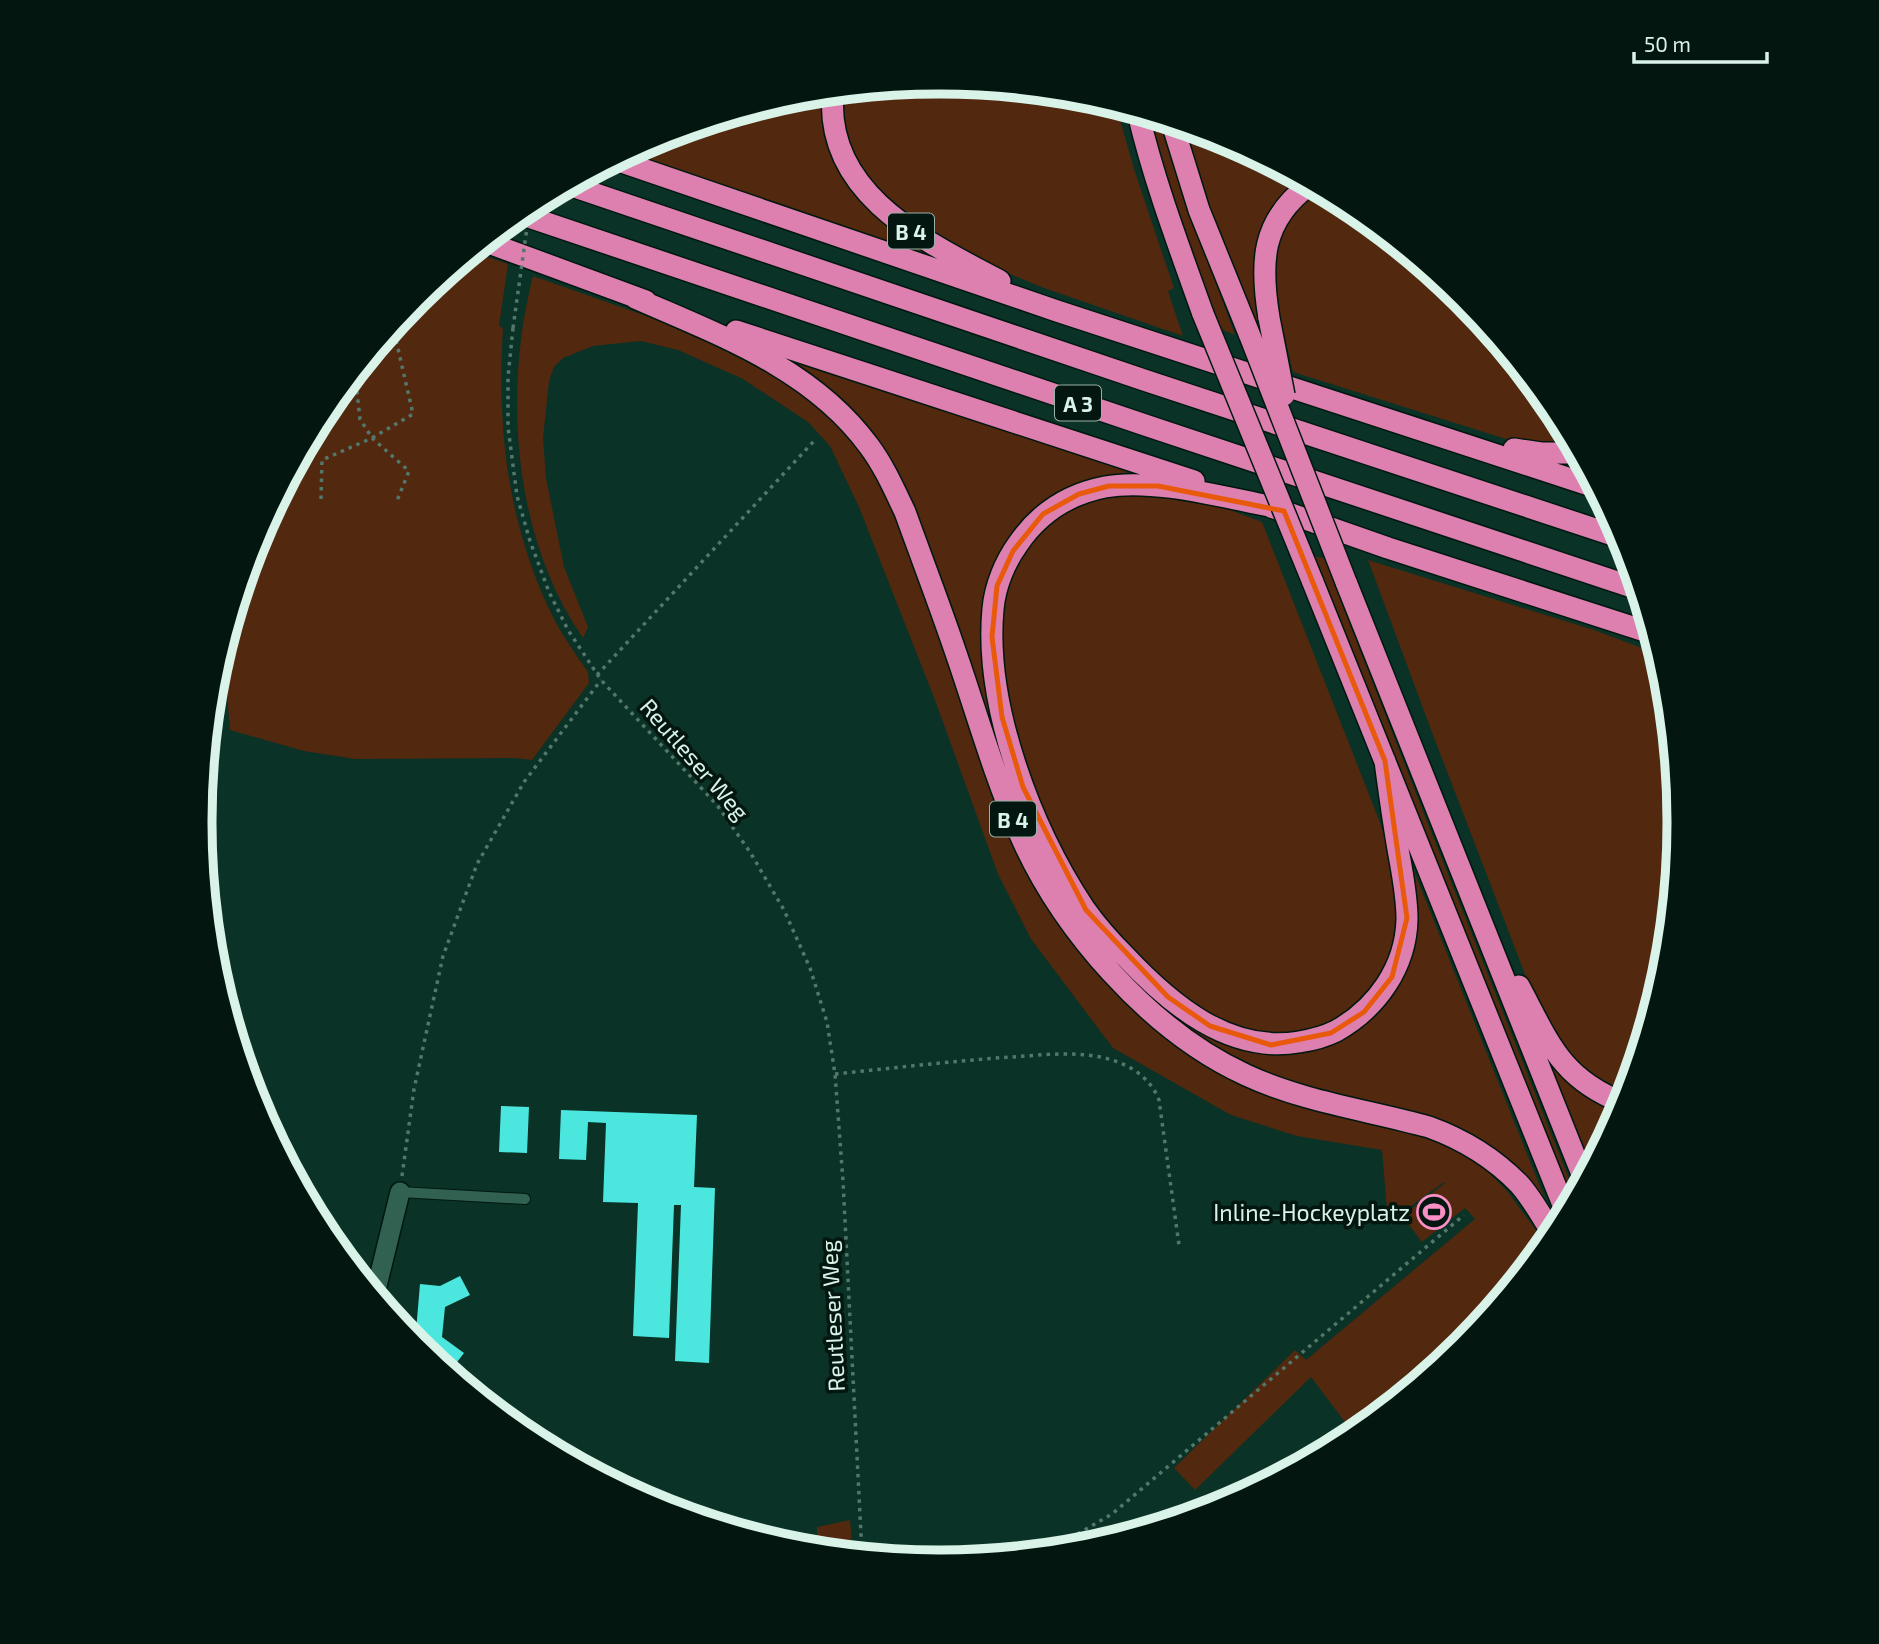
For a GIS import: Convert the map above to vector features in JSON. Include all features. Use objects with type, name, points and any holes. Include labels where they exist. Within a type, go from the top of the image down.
[{"type":"highway","name":"B 4","points":[[832,103],[841,150],[867,194],[906,227],[932,244],[1058,311]]},
{"type":"highway","points":[[1134,121],[1148,153]]},
{"type":"highway","points":[[1140,123],[1148,153],[1203,314],[1561,1200]]},
{"type":"highway","points":[[1175,134],[1199,210],[1580,1167]]},
{"type":"highway","points":[[630,165],[1058,311],[1583,483]]},
{"type":"highway","name":"A 3","points":[[581,189],[1607,533]]},
{"type":"highway","points":[[1301,191],[1280,215],[1269,237],[1264,268],[1269,318],[1303,471]]},
{"type":"highway","name":"A 3","points":[[533,218],[1627,585]]},
{"type":"highway","points":[[496,246],[635,298],[1641,630]]},
{"type":"highway","name":"B 4","points":[[635,298],[744,346],[781,367],[834,407],[869,446],[905,512],[1019,834],[1065,915],[1121,982],[1190,1043],[1245,1075],[1307,1097],[1429,1127],[1463,1142],[1492,1161],[1520,1185],[1546,1223]]},
{"type":"highway","points":[[1433,433],[1523,451],[1567,454]]},
{"type":"highway","points":[[1269,506],[1158,486],[1110,486],[1079,494],[1043,514],[1013,551],[998,586],[993,607],[993,661],[1002,718],[1013,759],[1050,848],[1086,910],[1139,972],[1168,998],[1210,1026],[1251,1042],[1271,1045],[1318,1038],[1344,1026],[1371,1005],[1391,977],[1404,944],[1407,918],[1405,889],[1385,761]]},
{"type":"highway","points":[[1588,612],[1642,635]]},
{"type":"highway","points":[[1463,879],[1548,1041],[1579,1079],[1612,1099]]},
{"type":"street","points":[[378,1284],[400,1192]]},
{"type":"lane","points":[[400,1192],[524,1199]]},
{"type":"path","name":"Reutleser Weg","points":[[528,222],[513,328],[508,427],[517,496],[549,592],[568,630],[597,675],[717,805],[750,852],[784,910],[810,968],[827,1022],[835,1074],[843,1181],[862,1545]]},
{"type":"path","points":[[321,499],[321,460],[372,438],[413,414],[396,339]]},
{"type":"path","points":[[356,387],[360,419],[372,438],[409,471],[396,503]]},
{"type":"path","points":[[597,675],[814,441]]},
{"type":"path","points":[[400,1192],[414,1088],[443,956],[477,864],[524,782],[601,680]]},
{"type":"path","points":[[835,1074],[1043,1055],[1096,1057],[1111,1059],[1124,1065],[1146,1079],[1155,1090],[1179,1245]]},
{"type":"path","points":[[1071,1537],[1112,1514],[1464,1215]]},
{"type":"highlighted area","points":[[1109,486],[1158,486],[1284,511],[1385,761],[1407,918],[1392,977],[1364,1012],[1331,1033],[1271,1045],[1210,1026],[1168,997],[1086,910],[1023,787],[1002,717],[992,637],[997,586],[1013,551],[1043,514],[1079,494]]},
{"type":"shaded area","points":[[892,96],[987,96],[1081,108],[1119,117],[1174,288],[1168,291],[1183,336],[1044,288],[940,242],[873,190],[843,135],[841,102]]},
{"type":"shaded area","points":[[828,104],[831,140],[933,253],[931,257],[642,159],[706,133],[751,119]]},
{"type":"shaded area","points":[[1152,126],[1165,131],[1201,243],[1235,335],[1221,329]]},
{"type":"shaded area","points":[[1187,138],[1218,150],[1296,188],[1277,206],[1270,365],[1213,218]]},
{"type":"shaded area","points":[[1309,196],[1382,245],[1419,275],[1486,342],[1517,379],[1562,446],[1541,446],[1506,439],[1293,372],[1283,330],[1276,331],[1270,284],[1279,230]]},
{"type":"shaded area","points":[[484,256],[508,264],[499,326],[503,328],[502,402],[508,474],[524,544],[536,578],[555,621],[588,672],[589,683],[532,760],[355,759],[304,751],[230,730],[226,681],[237,634],[267,544],[309,458],[362,379],[425,308]]},
{"type":"shaded area","points":[[533,276],[672,325],[754,361],[798,389],[848,432],[881,483],[899,520],[1048,901],[1222,1073],[1267,1095],[1308,1109],[1408,1131],[1441,1142],[1485,1169],[1507,1191],[1539,1234],[1486,1302],[1419,1369],[1347,1425],[1311,1377],[1195,1490],[1174,1468],[1295,1350],[1306,1360],[1475,1219],[1465,1208],[1422,1242],[1402,1216],[1444,1182],[1388,1223],[1382,1150],[1297,1136],[1231,1115],[1113,1048],[1031,939],[998,874],[935,700],[859,507],[830,446],[808,422],[743,379],[678,350],[641,341],[593,346],[563,358],[554,367],[549,381],[543,438],[546,478],[564,567],[588,627],[583,638],[560,598],[541,555],[520,463],[518,367]]},
{"type":"shaded area","points":[[783,354],[1131,467],[1123,477],[1034,512],[1022,522],[1000,555],[986,600],[1024,819],[1050,871],[1126,972],[1158,1003],[1192,1027],[1218,1040],[1311,1046],[1396,979],[1404,846],[1551,1215],[1549,1219],[1515,1175],[1344,1101],[1233,1061],[1138,991],[1066,903],[1027,832],[901,486],[783,360]]},
{"type":"shaded area","points":[[1111,493],[1175,495],[1262,522],[1379,820],[1389,850],[1399,914],[1386,967],[1374,988],[1338,1021],[1293,1036],[1234,1029],[1175,996],[1093,908],[1043,818],[1012,731],[998,632],[1010,573],[1053,515]]},
{"type":"shaded area","points":[[1314,556],[1327,559],[1343,607],[1571,1184],[1565,1193]]},
{"type":"shaded area","points":[[1368,560],[1594,630],[1646,649],[1661,727],[1667,822],[1665,870],[1653,964],[1642,1010],[1616,1090],[1575,1066],[1538,1008]]},
{"type":"shaded area","points":[[1533,1029],[1611,1102],[1586,1156]]},
{"type":"shaded area","points":[[850,1520],[852,1544],[817,1539],[817,1527]]},
{"type":"building","points":[[501,1106],[529,1107],[527,1153],[499,1152]]},
{"type":"building","points":[[561,1110],[697,1115],[694,1187],[715,1188],[709,1363],[675,1361],[681,1205],[674,1205],[669,1338],[633,1336],[638,1203],[603,1202],[606,1123],[588,1122],[586,1160],[559,1159]]},
{"type":"building","points":[[460,1276],[470,1295],[445,1307],[442,1337],[464,1353],[455,1364],[416,1327],[420,1284],[440,1286]]},
{"type":"place","name":"Inline-Hockeyplatz","points":[[1434,1212]]}]
